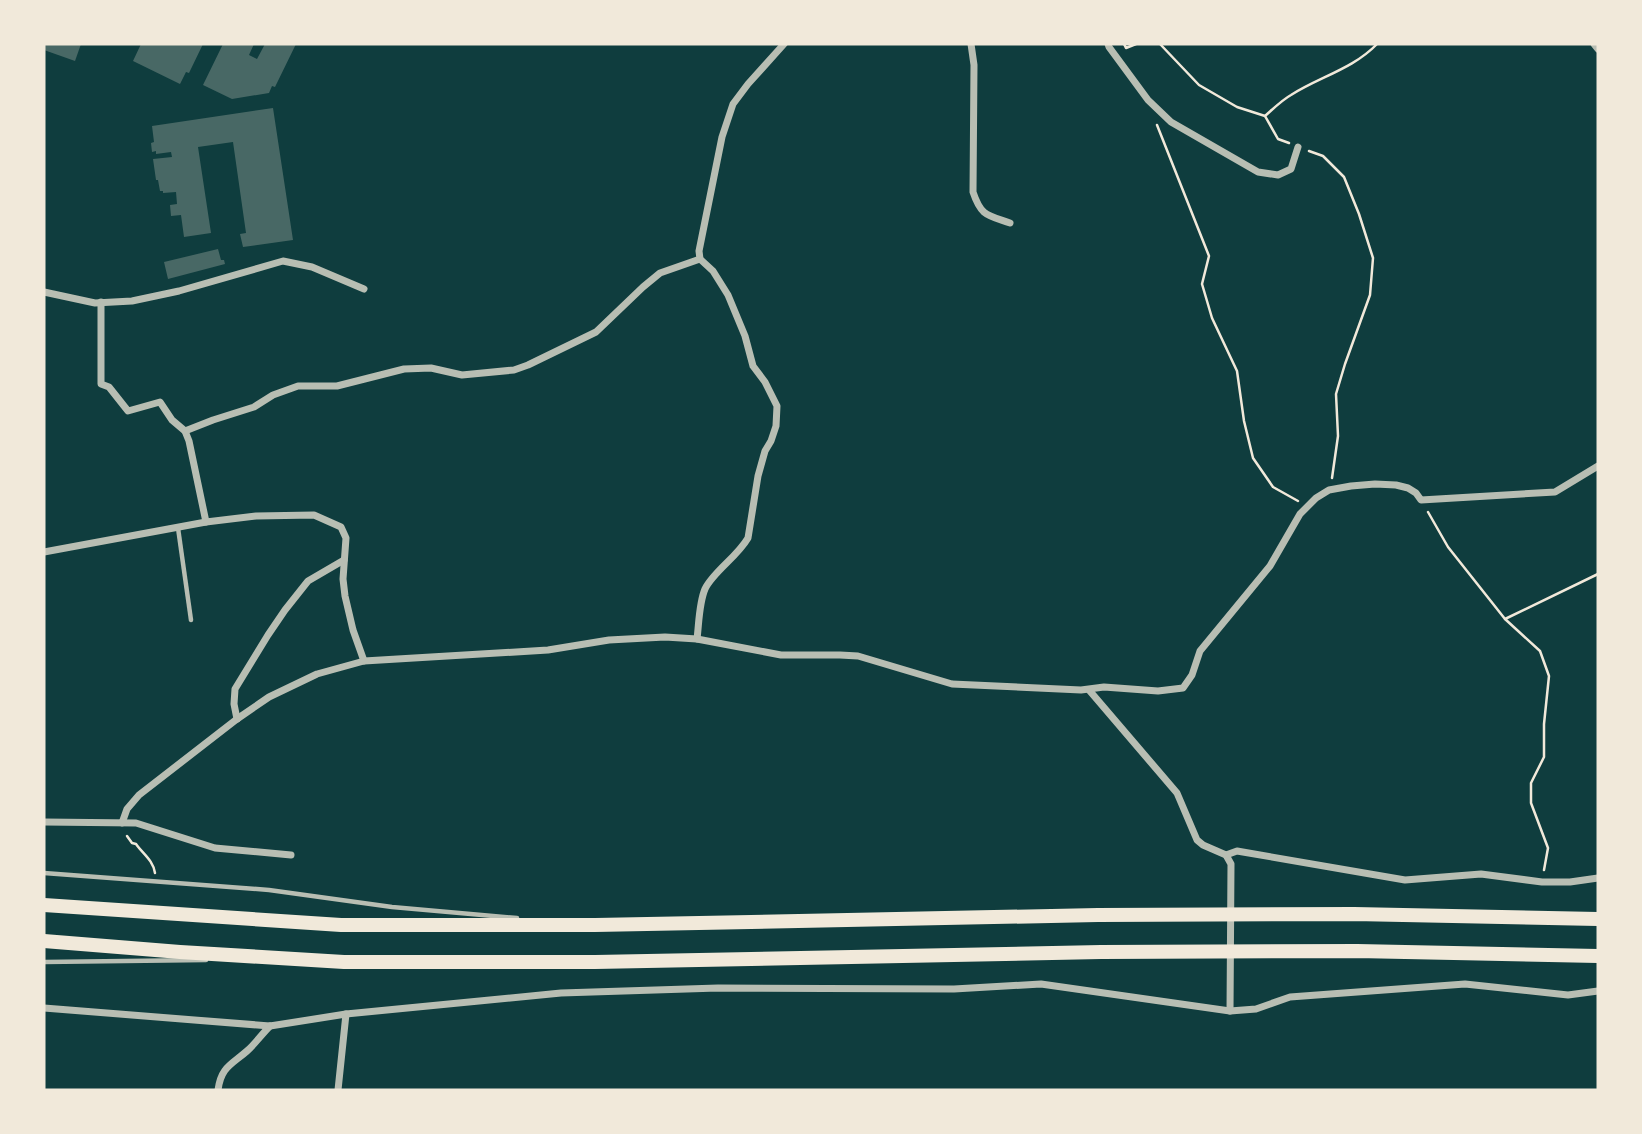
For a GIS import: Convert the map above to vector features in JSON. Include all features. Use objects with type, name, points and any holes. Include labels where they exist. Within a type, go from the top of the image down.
[{"type":"highway","points":[[44,905],[341,925],[595,925],[1098,915],[1354,914],[1598,919]]},
{"type":"highway","points":[[44,941],[344,962],[595,962],[1087,952],[1357,951],[1598,956]]},
{"type":"street","points":[[697,639],[704,592],[748,538],[758,476],[778,416],[773,396],[753,366],[745,336],[728,295],[713,271],[700,259],[699,251],[722,138],[733,104],[784,44]]},
{"type":"street","points":[[971,44],[974,65],[973,192],[984,214],[1010,223]]},
{"type":"street","points":[[1108,44],[1148,100],[1171,122],[1258,172],[1278,175],[1291,169],[1298,147]]},
{"type":"street","points":[[1594,44],[1598,49]]},
{"type":"street","points":[[185,431],[254,407],[298,386],[337,386],[404,369],[431,368],[462,375],[514,370],[596,332],[660,273],[700,259]]},
{"type":"street","points":[[44,292],[101,302],[132,301],[178,291],[283,261],[312,267],[364,289]]},
{"type":"street","points":[[101,302],[101,384],[109,387],[128,411],[160,402],[172,420],[185,431],[206,522]]},
{"type":"street","points":[[122,822],[127,810],[139,795],[269,696],[317,674],[364,661],[548,650],[636,638],[697,639],[781,655],[858,656],[952,684],[1089,690],[1104,687],[1158,691],[1183,688],[1192,675],[1200,651],[1270,566],[1300,514],[1329,490],[1363,485],[1396,485],[1408,488],[1422,500],[1555,492],[1598,466]]},
{"type":"street","points":[[44,552],[206,522],[256,516],[314,515],[330,521],[344,531],[345,596],[364,661]]},
{"type":"street","points":[[237,719],[235,690],[268,635],[308,581],[344,559]]},
{"type":"street","points":[[1089,690],[1177,793],[1197,840],[1226,855],[1231,864],[1230,1012]]},
{"type":"street","points":[[44,822],[136,823],[215,848],[291,855]]},
{"type":"street","points":[[1226,855],[1237,851],[1405,880],[1481,874],[1542,882],[1598,878]]},
{"type":"street","points":[[44,1008],[270,1026],[346,1014],[561,993],[718,988],[954,989],[1041,984],[1230,1012],[1256,1009],[1290,997],[1465,984],[1568,995],[1598,991]]},
{"type":"street","points":[[338,1090],[346,1014]]},
{"type":"street","points":[[218,1090],[222,1072],[247,1051],[270,1026]]},
{"type":"lane","points":[[177,527],[191,620]]},
{"type":"lane","points":[[44,873],[269,890],[392,907],[595,925]]},
{"type":"lane","points":[[44,962],[294,959]]},
{"type":"path","points":[[1124,44],[1126,48],[1136,44]]},
{"type":"path","points":[[1160,44],[1199,85],[1237,107],[1265,116],[1278,139],[1323,156],[1344,177],[1359,214],[1373,258],[1370,295],[1336,394],[1338,436],[1329,490]]},
{"type":"path","points":[[1265,116],[1290,95],[1348,66],[1377,44]]},
{"type":"path","points":[[1148,100],[1209,256],[1202,284],[1212,318],[1237,371],[1244,421],[1253,458],[1273,487],[1307,506]]},
{"type":"path","points":[[1422,500],[1448,547],[1505,619],[1540,651],[1549,676],[1544,757],[1531,783],[1531,803],[1548,848],[1542,882]]},
{"type":"path","points":[[1505,619],[1598,574]]},
{"type":"path","points":[[122,822],[125,833],[146,855],[155,870]]},
{"type":"building","points":[[44,44],[81,44],[75,61],[44,50]]},
{"type":"building","points":[[141,44],[203,44],[189,73],[186,72],[180,84],[133,61]]},
{"type":"building","points":[[223,44],[254,44],[249,55],[257,59],[265,44],[296,44],[275,87],[272,86],[269,93],[232,99],[203,85]]},
{"type":"building","points":[[273,108],[293,240],[243,247],[240,234],[246,233],[233,142],[198,147],[211,233],[184,237],[181,215],[171,216],[170,205],[177,204],[176,192],[163,193],[156,180],[153,159],[172,157],[171,152],[152,152],[152,126]]},
{"type":"building","points":[[218,249],[225,264],[168,279],[164,262]]}]
